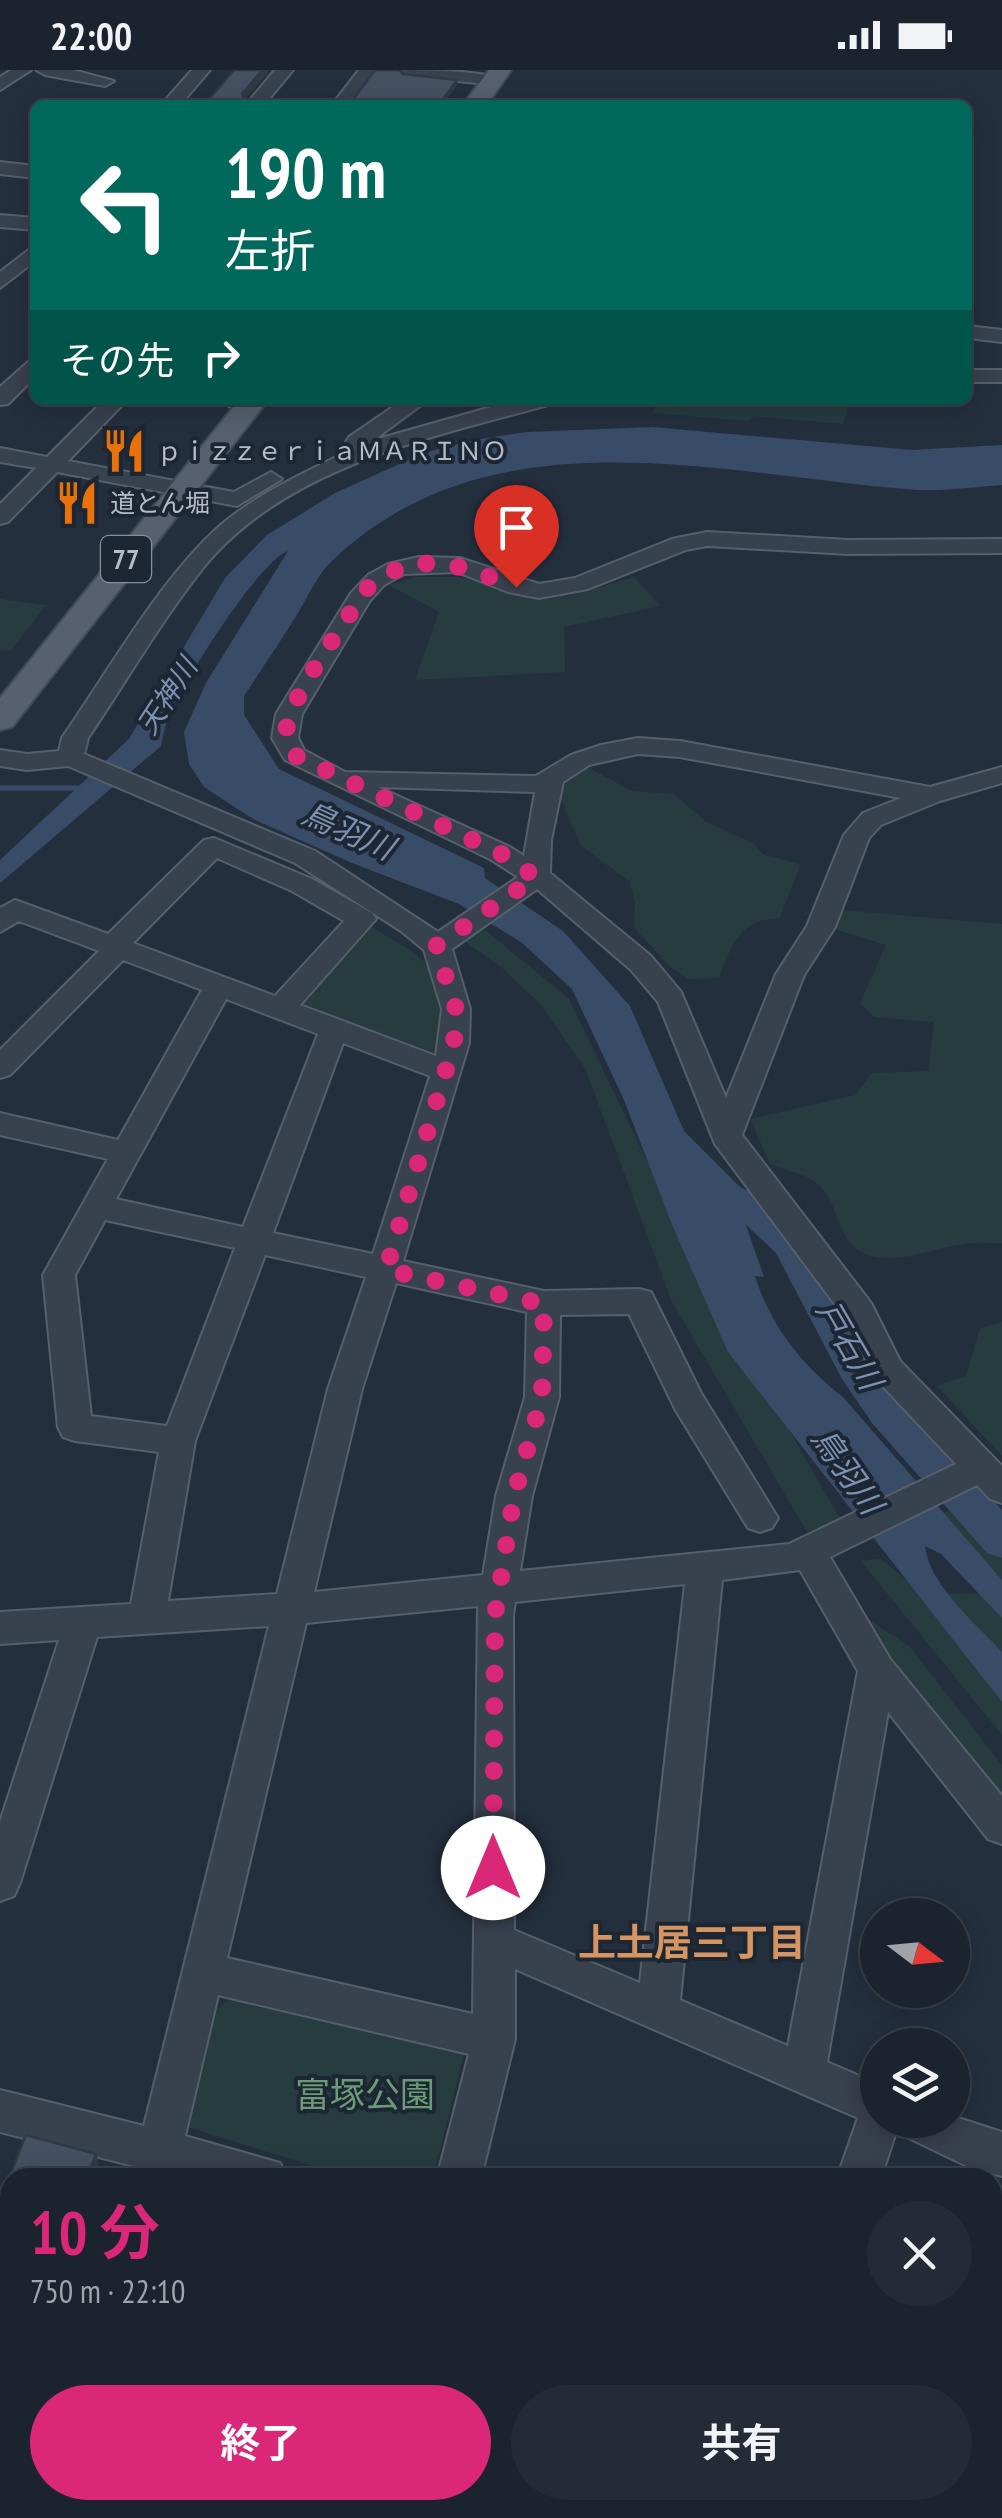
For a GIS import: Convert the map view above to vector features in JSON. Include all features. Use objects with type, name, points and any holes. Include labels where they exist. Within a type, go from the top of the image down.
[{"type":"main road","points":[[461,100],[488,74]]},
{"type":"main road","points":[[477,100],[488,74]]},
{"type":"main road","name":"77","points":[[0,720],[227,405]]},
{"type":"main road","name":"77","points":[[0,686],[170,488],[249,405]]},
{"type":"street","points":[[0,85],[22,70]]},
{"type":"street","points":[[45,70],[99,88],[123,70]]},
{"type":"street","points":[[174,100],[200,70]]},
{"type":"street","points":[[260,100],[284,70]]},
{"type":"street","points":[[345,100],[368,70]]},
{"type":"street","points":[[404,70],[488,74]]},
{"type":"street","points":[[0,168],[30,166]]},
{"type":"street","points":[[0,221],[30,224]]},
{"type":"street","points":[[972,332],[1002,336]]},
{"type":"street","points":[[0,400],[30,371]]},
{"type":"street","points":[[972,376],[1002,376]]},
{"type":"street","points":[[0,516],[111,405]]},
{"type":"street","points":[[0,455],[237,499],[278,476],[356,442],[410,405]]},
{"type":"street","points":[[81,763],[75,738],[196,562],[234,524],[284,491],[363,452],[521,405]]},
{"type":"street","points":[[0,1628],[294,1608],[793,1558],[985,1477],[887,1369],[860,1312],[726,1136],[670,999],[641,963],[536,877],[500,853],[335,777],[294,755],[285,738],[289,714],[360,598],[376,580],[396,570],[419,564],[460,565],[516,587],[540,591],[580,584],[680,544],[707,539],[746,538],[848,547],[1002,546]]},
{"type":"street","points":[[335,777],[541,784],[580,760],[638,746],[680,749],[931,795]]},
{"type":"street","points":[[0,758],[81,763],[127,779],[305,858],[441,942],[456,1009],[454,1043],[446,1071],[345,1390],[157,2164]]},
{"type":"street","points":[[726,1136],[790,974],[821,927],[857,835],[872,819],[931,795],[1002,775]]},
{"type":"street","points":[[536,877],[538,840],[550,780]]},
{"type":"street","points":[[0,1068],[118,948],[122,934],[214,846],[302,884],[362,919],[280,1009]]},
{"type":"street","points":[[441,942],[536,877]]},
{"type":"street","points":[[0,923],[15,909],[446,1071]]},
{"type":"street","points":[[178,1441],[75,1428],[59,1275],[219,986]]},
{"type":"street","points":[[147,1618],[178,1441],[334,1029]]},
{"type":"street","points":[[0,1124],[127,1153]]},
{"type":"street","points":[[98,1207],[544,1304],[638,1301],[687,1400],[760,1518]]},
{"type":"street","points":[[462,2168],[494,2040],[498,1587],[514,1496],[542,1397],[544,1304]]},
{"type":"street","points":[[814,1549],[877,1670],[1002,1826]]},
{"type":"street","points":[[658,2008],[705,1567]]},
{"type":"street","points":[[0,1883],[84,1622]]},
{"type":"street","points":[[804,2073],[877,1670]]},
{"type":"street","points":[[492,1940],[860,2097]]},
{"type":"street","points":[[204,1972],[494,2040]]},
{"type":"street","points":[[0,2111],[157,2164],[188,2168]]},
{"type":"street","points":[[862,2168],[872,2138]]},
{"type":"street","points":[[953,2138],[1002,2153]]},
{"type":"green space","points":[[655,405],[849,405],[843,424],[653,413]]},
{"type":"green space","points":[[416,577],[456,577],[566,597],[634,577],[661,606],[564,627],[565,672],[415,680],[439,612],[389,585]]},
{"type":"green space","points":[[0,599],[46,605],[11,651],[0,650]]},
{"type":"green space","points":[[585,766],[632,791],[674,794],[705,821],[754,844],[764,855],[801,864],[779,919],[746,928],[733,945],[719,978],[688,979],[670,967],[634,927],[635,902],[630,882],[581,846],[555,786]]},
{"type":"green space","points":[[842,910],[1002,924],[1002,1243],[963,1244],[897,1258],[870,1256],[849,1241],[819,1185],[770,1164],[750,1119],[855,1095],[872,1073],[928,1071],[934,1022],[874,1017],[860,1003],[886,945],[831,928]]},
{"type":"green space","points":[[479,925],[569,999],[710,1292],[840,1519],[807,1532],[672,1302],[585,1068],[540,1004],[502,968],[460,938]]},
{"type":"green space","points":[[369,926],[407,948],[444,977],[435,1053],[295,1003]]},
{"type":"green space","points":[[1002,1322],[1002,1456],[937,1386],[966,1376],[980,1328]]},
{"type":"green space","points":[[984,1492],[1002,1512],[1002,1586],[943,1514]]},
{"type":"green space","points":[[881,1559],[922,1593],[987,1594],[1002,1610],[1002,1735],[860,1560]]},
{"type":"green space","points":[[849,1607],[909,1646],[1002,1765],[1002,1819]]},
{"type":"green space","name":"富塚公園","points":[[246,1987],[465,2050],[435,2168],[320,2168],[187,2127],[213,2012]]},
{"type":"water","points":[[652,427],[912,450],[1002,445],[1002,485],[919,490],[689,466],[611,463],[535,467],[463,483],[394,514],[326,567],[244,696],[244,715],[279,769],[484,868],[485,878],[563,931],[630,1006],[684,1131],[744,1191],[741,1211],[764,1277],[755,1276],[779,1328],[1002,1580],[1002,1618],[941,1554],[925,1546],[944,1589],[1002,1652],[1002,1702],[728,1352],[673,1227],[624,1100],[572,989],[521,942],[459,904],[253,819],[204,787],[189,764],[184,732],[206,683],[288,551],[259,576],[205,651],[169,715],[161,746],[0,883],[0,860],[129,739],[225,578],[267,535],[335,493],[424,453],[527,432]]},
{"type":"building","points":[[234,70],[262,70],[242,94],[244,100],[208,100]]},
{"type":"building","points":[[375,70],[457,80],[443,100],[353,100]]},
{"type":"building","points":[[26,2135],[96,2154],[91,2168],[13,2168]]},
{"type":"waterway","points":[[0,788],[79,788]]},
{"type":"waterway","name":"戸石川","points":[[696,1182],[755,1210],[791,1243],[857,1368],[887,1411],[1002,1540]]},
{"type":"place","name":"ｐｉｚｚｅｒｉａＭＡＲＩＮＯ","points":[[124,451]]},
{"type":"place","name":"道とん堀","points":[[77,503]]},
{"type":"district","name":"上土居三丁目","points":[[692,1943]]},
{"type":"route","points":[[493,1868],[495,1615],[514,1496],[542,1397],[544,1304],[386,1270],[454,1043],[456,1009],[436,946],[536,877],[500,853],[294,755],[285,738],[289,714],[342,625],[376,580],[396,570],[438,563],[460,565],[516,587]]},
{"type":"water label","name":"天神川","points":[[167,696]]},
{"type":"water label","name":"鳥羽川","points":[[348,831]]},
{"type":"water label","name":"鳥羽川","points":[[847,1471]]}]
